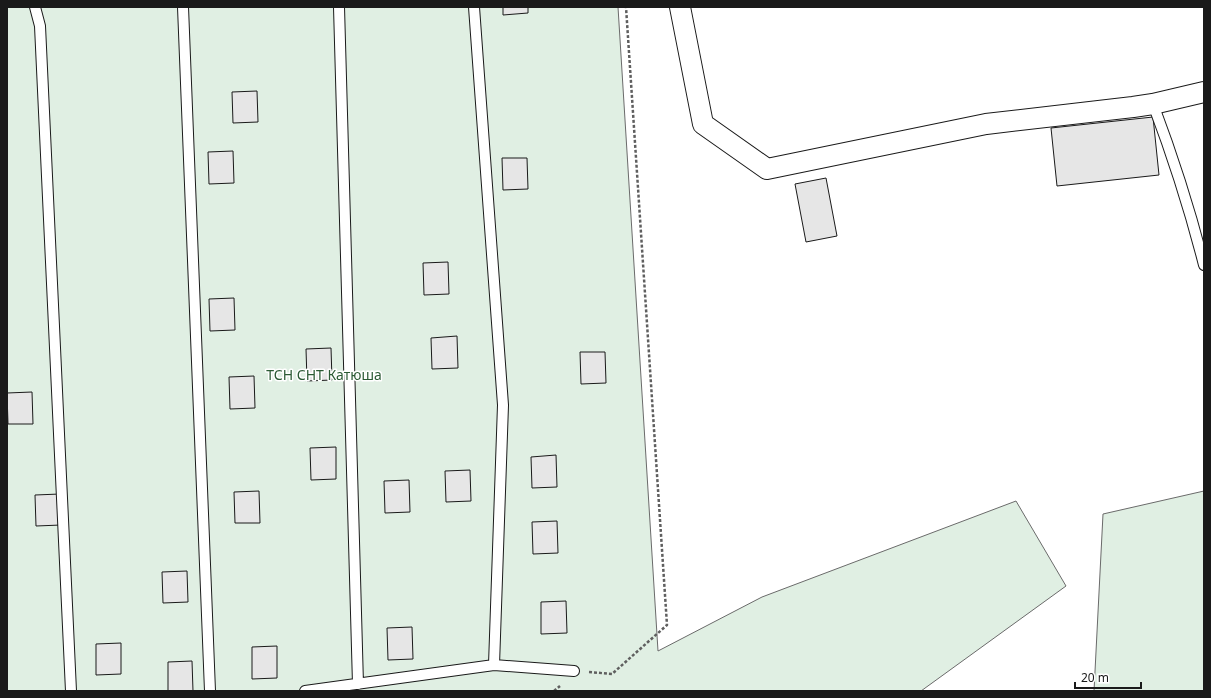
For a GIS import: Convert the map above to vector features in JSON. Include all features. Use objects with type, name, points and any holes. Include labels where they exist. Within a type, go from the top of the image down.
[{"type":"street","points":[[680,7],[703,124],[767,169],[986,124],[1153,104],[1204,92]]},
{"type":"lane","points":[[35,7],[40,26],[71,691]]},
{"type":"lane","points":[[183,7],[210,691]]},
{"type":"lane","points":[[339,7],[358,684]]},
{"type":"lane","points":[[474,7],[503,405],[494,665]]},
{"type":"lane","points":[[1153,104],[1194,226],[1204,265]]},
{"type":"lane","points":[[305,691],[494,665],[574,671]]},
{"type":"path","points":[[554,691],[574,671],[612,674],[667,625],[626,7]]},
{"type":"green space","name":"ТСН СНТ Катюша","points":[[7,7],[618,7],[658,651],[762,597],[1016,501],[1066,586],[921,691],[7,691]]},
{"type":"green space","points":[[1204,491],[1204,691],[1094,691],[1103,514]]},
{"type":"building","points":[[503,7],[528,7],[528,13],[503,15]]},
{"type":"building","points":[[257,91],[258,122],[233,123],[232,92]]},
{"type":"building","points":[[1153,117],[1159,175],[1057,186],[1051,128]]},
{"type":"building","points":[[233,151],[234,183],[209,184],[208,152]]},
{"type":"building","points":[[502,158],[527,158],[528,189],[503,190]]},
{"type":"building","points":[[826,178],[837,236],[806,242],[795,184]]},
{"type":"building","points":[[448,262],[449,294],[424,295],[423,263]]},
{"type":"building","points":[[234,298],[235,330],[210,331],[209,299]]},
{"type":"building","points":[[457,336],[458,368],[432,369],[431,338]]},
{"type":"building","points":[[331,348],[332,380],[307,381],[306,349]]},
{"type":"building","points":[[580,352],[605,352],[606,383],[581,384]]},
{"type":"building","points":[[254,376],[255,408],[230,409],[229,377]]},
{"type":"building","points":[[32,392],[33,424],[8,424],[7,393]]},
{"type":"building","points":[[336,447],[336,479],[311,480],[310,448]]},
{"type":"building","points":[[556,455],[557,487],[532,488],[531,457]]},
{"type":"building","points":[[470,470],[471,501],[446,502],[445,471]]},
{"type":"building","points":[[409,480],[410,512],[385,513],[384,481]]},
{"type":"building","points":[[259,491],[260,523],[235,523],[234,492]]},
{"type":"building","points":[[60,494],[61,525],[36,526],[35,495]]},
{"type":"building","points":[[557,521],[558,553],[533,554],[532,522]]},
{"type":"building","points":[[187,571],[188,602],[163,603],[162,572]]},
{"type":"building","points":[[566,601],[567,633],[541,634],[541,602]]},
{"type":"building","points":[[412,627],[413,659],[388,660],[387,628]]},
{"type":"building","points":[[121,643],[121,674],[96,675],[96,644]]},
{"type":"building","points":[[277,646],[277,678],[252,679],[252,647]]},
{"type":"building","points":[[192,661],[193,691],[168,691],[168,662]]}]
